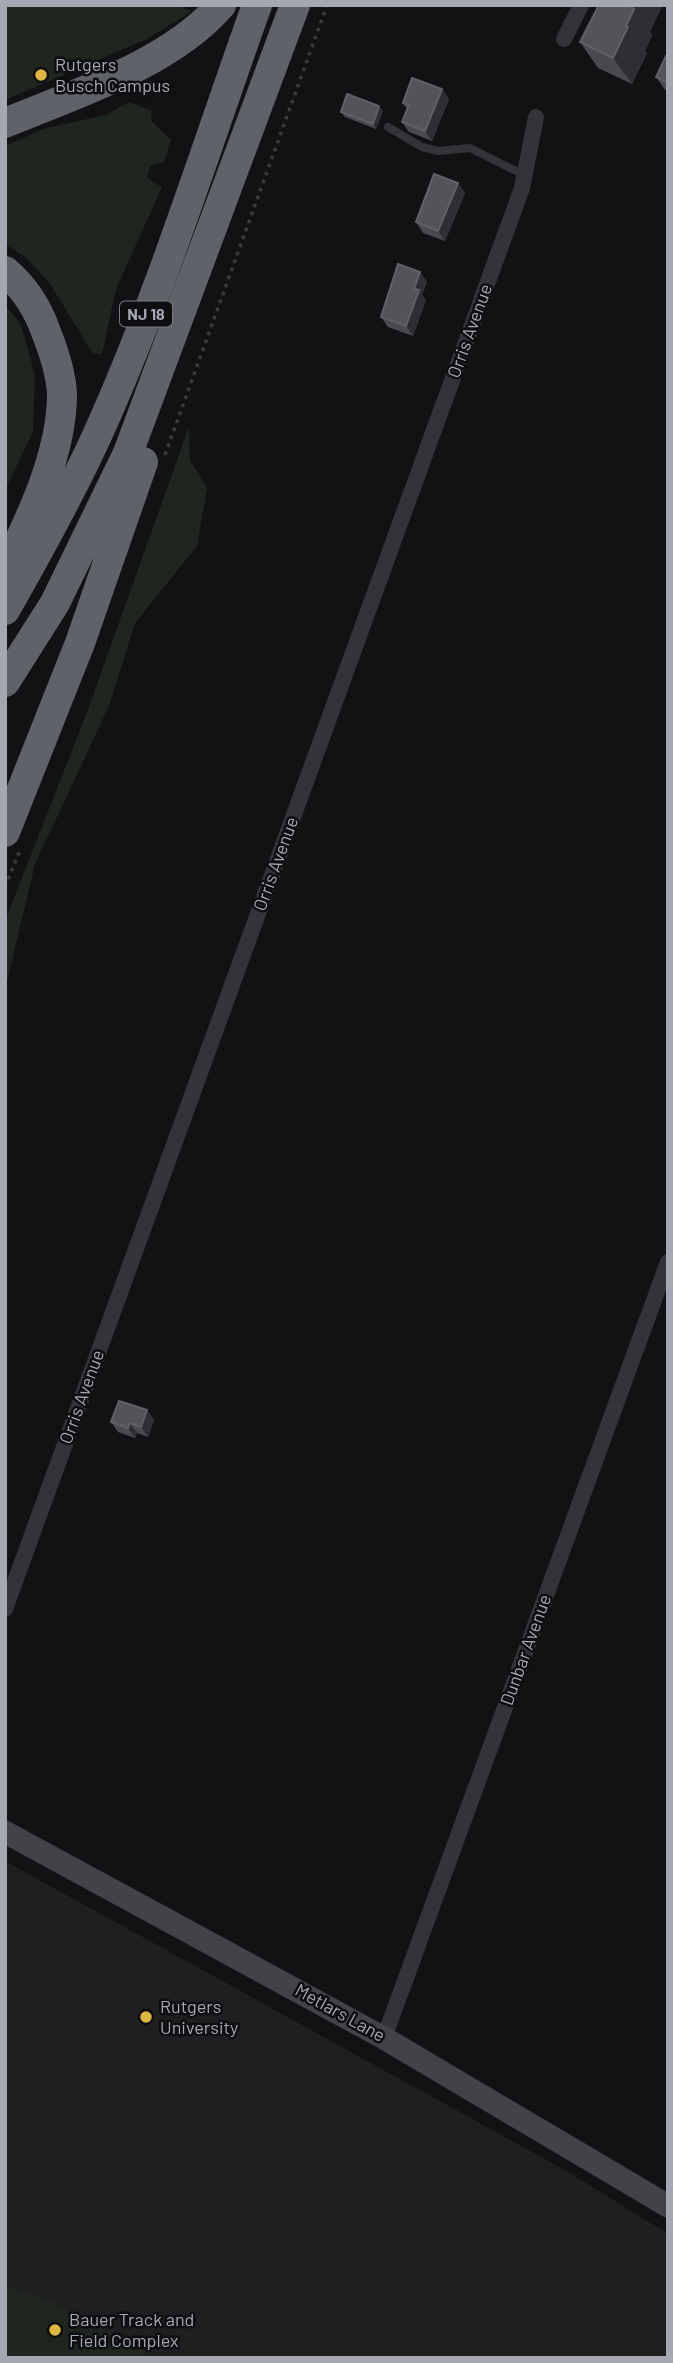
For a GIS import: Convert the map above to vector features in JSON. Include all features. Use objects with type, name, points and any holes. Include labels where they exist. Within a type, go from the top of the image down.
[{"type":"highway","points":[[5,123],[111,79],[183,39],[221,5]]},
{"type":"highway","name":"NJ 18","points":[[5,610],[51,530],[105,415],[139,333],[257,5]]},
{"type":"highway","name":"NJ 18","points":[[5,682],[55,603],[128,453],[295,5]]},
{"type":"highway","points":[[13,840],[193,322],[245,142]]},
{"type":"highway","points":[[5,271],[37,308],[53,350],[62,393],[55,444],[37,498],[5,571]]},
{"type":"main road","name":"Metlars Lane","points":[[5,1832],[384,2038],[668,2206]]},
{"type":"street","points":[[564,39],[580,5]]},
{"type":"street","name":"Orris Avenue","points":[[5,1609],[524,175],[536,117]]},
{"type":"street","name":"Dunbar Avenue","points":[[384,2038],[668,1262]]},
{"type":"lane","points":[[388,127],[405,139],[430,149],[470,148],[524,175]]},
{"type":"path","points":[[163,461],[327,5]]},
{"type":"path","points":[[5,887],[13,840]]},
{"type":"shaded area","name":"Rutgers Busch Campus","points":[[5,5],[176,5],[192,11],[147,39],[5,100]]},
{"type":"shaded area","points":[[129,102],[152,111],[151,121],[171,140],[164,162],[150,166],[147,178],[162,187],[116,289],[102,354],[93,354],[49,282],[25,257],[5,244],[5,146],[46,128],[106,115]]},
{"type":"shaded area","points":[[5,304],[21,325],[35,375],[33,431],[5,491]]},
{"type":"shaded area","points":[[189,427],[190,460],[207,488],[197,546],[135,623],[109,706],[35,864],[5,990],[5,921],[86,715]]},
{"type":"shaded area","name":"Rutgers University","points":[[5,1861],[570,2173],[668,2234],[668,2358],[5,2358]]},
{"type":"shaded area","name":"Bauer Track and Field Complex","points":[[5,2285],[51,2301],[159,2358],[5,2358]]},
{"type":"building","points":[[599,5],[632,5],[634,9],[613,58],[580,42]]},
{"type":"building","points":[[668,52],[668,83],[656,77]]},
{"type":"building","points":[[412,78],[442,89],[425,131],[402,122],[409,105],[403,103]]},
{"type":"building","points":[[347,94],[379,106],[373,124],[341,112]]},
{"type":"building","points":[[434,174],[458,183],[438,231],[416,222]]},
{"type":"building","points":[[398,264],[420,272],[414,289],[419,290],[406,326],[381,317]]},
{"type":"building","points":[[119,1401],[147,1410],[141,1427],[130,1423],[128,1428],[111,1422]]},
{"type":"place","name":"Rutgers Busch Campus","points":[[41,75]]},
{"type":"place","name":"Rutgers University","points":[[146,2017]]},
{"type":"place","name":"Bauer Track and Field Complex","points":[[55,2330]]}]
